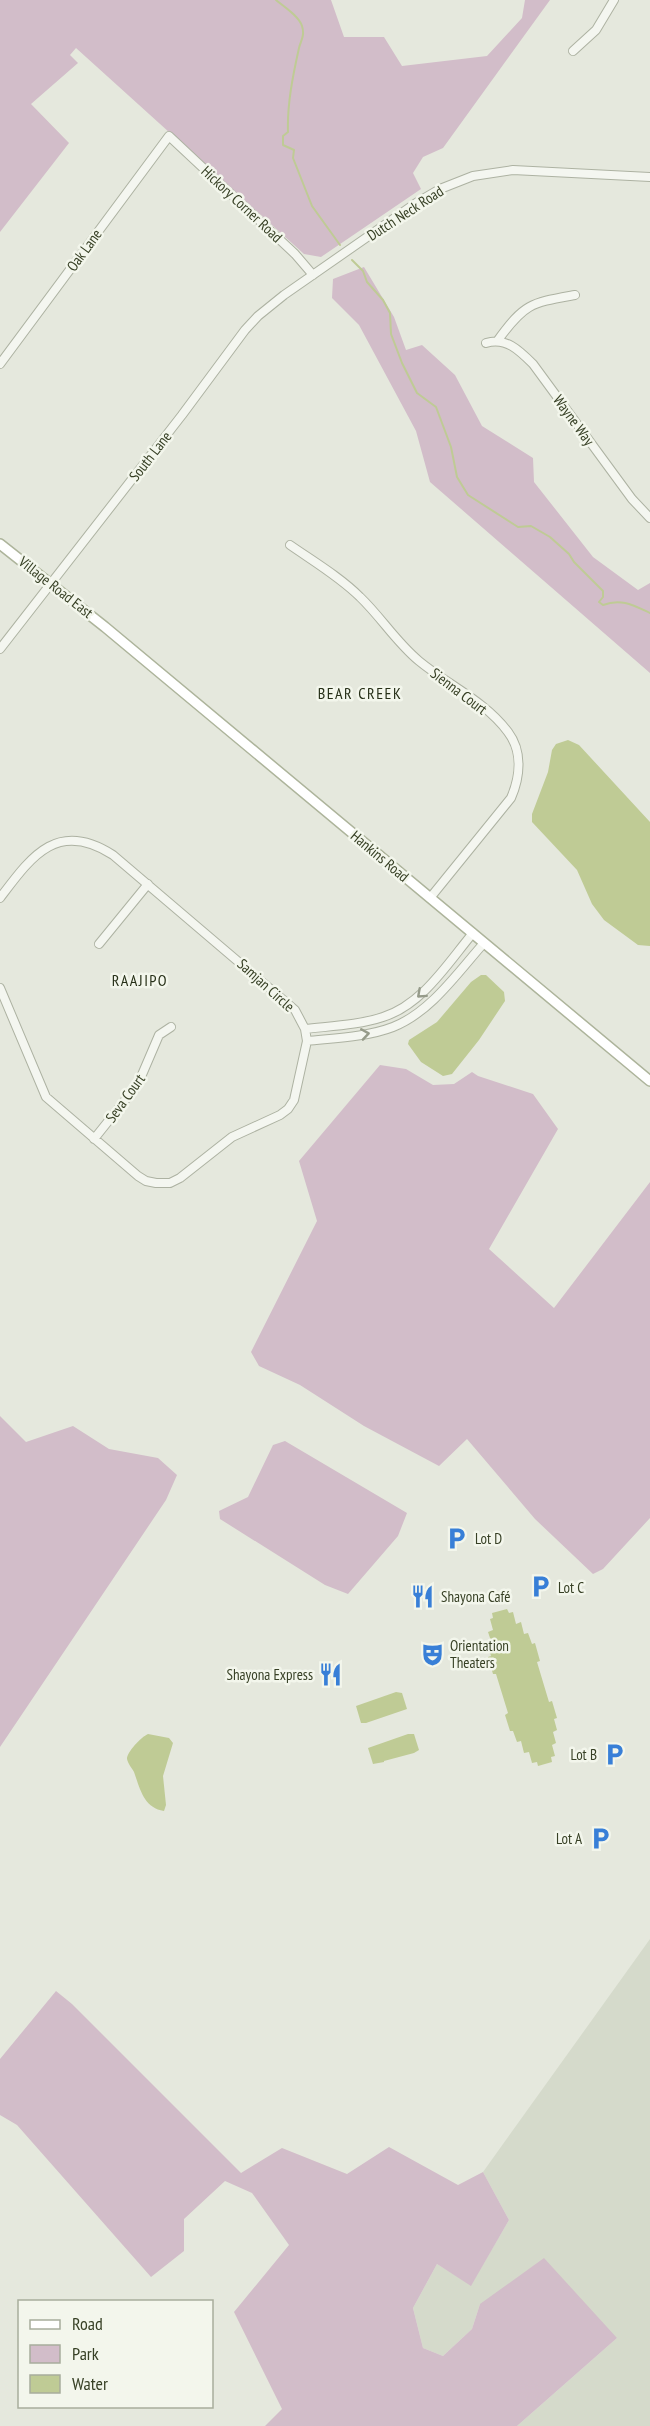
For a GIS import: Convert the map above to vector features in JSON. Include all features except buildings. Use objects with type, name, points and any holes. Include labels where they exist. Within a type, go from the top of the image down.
[{"type":"main road","name":"Village Road East","points":[[0,544],[51,582],[110,632]]},
{"type":"main road","name":"Hankins Road","points":[[110,632],[650,1081]]},
{"type":"street","points":[[573,51],[596,30],[614,0]]},
{"type":"street","name":"Hickory Corner Road","points":[[169,136],[295,254],[313,275]]},
{"type":"street","name":"Oak Lane","points":[[0,364],[169,136]]},
{"type":"street","name":"Dutch Neck Road","points":[[313,275],[430,194],[473,176],[521,170],[650,177]]},
{"type":"street","name":"South Lane","points":[[0,649],[182,415],[245,330],[270,306],[313,275]]},
{"type":"street","points":[[486,343],[498,340],[515,316],[528,306],[575,295]]},
{"type":"street","name":"Wayne Way","points":[[498,340],[518,349],[533,364],[632,499],[650,518]]},
{"type":"street","name":"Sienna Court","points":[[290,544],[358,594],[401,645],[420,662],[471,697],[508,732],[515,745],[518,767],[517,784],[511,798],[430,898]]},
{"type":"street","name":"Samjan Circle","points":[[0,898],[34,856],[45,848],[70,841],[79,841],[103,848],[288,1002],[301,1019],[307,1041],[294,1100],[280,1115],[232,1137],[180,1178],[170,1183],[146,1181],[46,1097],[0,988]]},
{"type":"street","points":[[99,944],[148,884]]},
{"type":"street","points":[[305,1029],[383,1017],[411,1002],[439,974],[472,933]]},
{"type":"street","points":[[307,1041],[362,1034],[394,1027],[420,1011],[484,943]]},
{"type":"street","points":[[439,974],[449,982]]},
{"type":"street","name":"Seva Court","points":[[94,1138],[138,1084],[159,1035],[171,1026]]},
{"type":"shaded area","points":[[650,1939],[650,2426],[517,2426],[617,2338],[480,2304],[472,2329],[443,2356],[423,2348],[413,2308],[437,2264],[471,2285],[509,2220],[483,2172]]},
{"type":"green space","points":[[0,0],[331,0],[344,37],[384,37],[402,66],[487,56],[522,18],[525,0],[550,0],[443,148],[423,157],[413,173],[421,189],[321,257],[304,254],[76,48],[70,55],[78,63],[31,104],[69,143],[0,232]]},
{"type":"green space","points":[[364,267],[394,317],[406,350],[422,345],[455,375],[482,426],[533,458],[534,482],[593,557],[638,590],[650,583],[650,673],[430,482],[416,431],[359,325],[332,298],[333,279]]},
{"type":"green space","points":[[380,1065],[406,1069],[433,1085],[454,1084],[472,1072],[533,1094],[558,1129],[489,1249],[554,1308],[650,1182],[650,1518],[603,1569],[593,1574],[535,1519],[467,1439],[439,1466],[364,1426],[300,1385],[259,1366],[251,1352],[317,1221],[299,1161]]},
{"type":"green space","points":[[0,1416],[26,1442],[73,1426],[109,1449],[158,1458],[177,1475],[166,1500],[0,1747]]},
{"type":"green space","points":[[285,1441],[407,1513],[398,1536],[348,1594],[325,1585],[220,1519],[219,1511],[248,1497],[273,1445]]},
{"type":"green space","points":[[56,1991],[72,2004],[241,2173],[282,2148],[347,2174],[389,2147],[458,2185],[483,2172],[509,2220],[471,2286],[437,2264],[413,2308],[423,2348],[443,2356],[472,2329],[480,2304],[544,2258],[617,2338],[517,2426],[265,2426],[282,2409],[234,2312],[289,2245],[252,2193],[225,2181],[184,2219],[184,2251],[151,2277],[17,2125],[0,2115],[0,2059]]},
{"type":"water","points":[[568,740],[579,745],[650,822],[650,946],[638,945],[604,920],[592,904],[577,870],[532,822],[532,814],[548,772],[552,750],[556,744]]},
{"type":"water","points":[[481,975],[486,975],[504,992],[505,1001],[479,1040],[452,1074],[443,1076],[421,1062],[408,1044],[409,1040],[437,1022],[471,982]]},
{"type":"water","points":[[507,1609],[509,1613],[513,1612],[516,1624],[521,1622],[524,1634],[528,1633],[532,1644],[535,1643],[540,1661],[537,1662],[549,1702],[552,1701],[557,1718],[554,1719],[557,1730],[553,1732],[556,1743],[552,1745],[555,1756],[551,1757],[552,1762],[538,1766],[537,1762],[532,1763],[529,1752],[524,1753],[521,1741],[517,1742],[513,1731],[510,1731],[505,1715],[508,1713],[496,1674],[493,1674],[488,1657],[491,1656],[488,1645],[492,1644],[488,1632],[493,1630],[490,1619],[493,1618],[492,1613]]},
{"type":"water","points":[[396,1692],[402,1693],[407,1709],[361,1723],[356,1706]]},
{"type":"water","points":[[148,1734],[169,1738],[173,1743],[163,1776],[166,1805],[164,1811],[147,1802],[127,1759],[135,1745]]},
{"type":"water","points":[[414,1734],[419,1750],[373,1764],[368,1748]]},
{"type":"waterway","points":[[276,0],[298,19],[303,33],[291,90],[288,132],[283,136],[283,145],[294,150],[293,158],[312,206],[340,245]]},
{"type":"waterway","points":[[352,260],[363,271],[367,282],[383,300],[390,313],[391,334],[402,363],[417,393],[436,407],[451,447],[457,477],[468,495],[518,527],[531,526],[550,537],[603,591],[603,597],[599,602],[603,605],[621,602],[650,613]]},
{"type":"place","name":"Lot D","points":[[457,1538]]},
{"type":"place","name":"Lot C","points":[[540,1587]]},
{"type":"place","name":"Shayona Café","points":[[423,1596]]},
{"type":"place","name":"Orientation Theaters","points":[[432,1654]]},
{"type":"place","name":"Shayona Express","points":[[331,1674]]},
{"type":"place","name":"Lot B","points":[[615,1754]]},
{"type":"place","name":"Lot A","points":[[600,1838]]},
{"type":"district","name":"BEAR CREEK","points":[[360,693]]},
{"type":"district","name":"RAAJIPO","points":[[140,980]]}]
